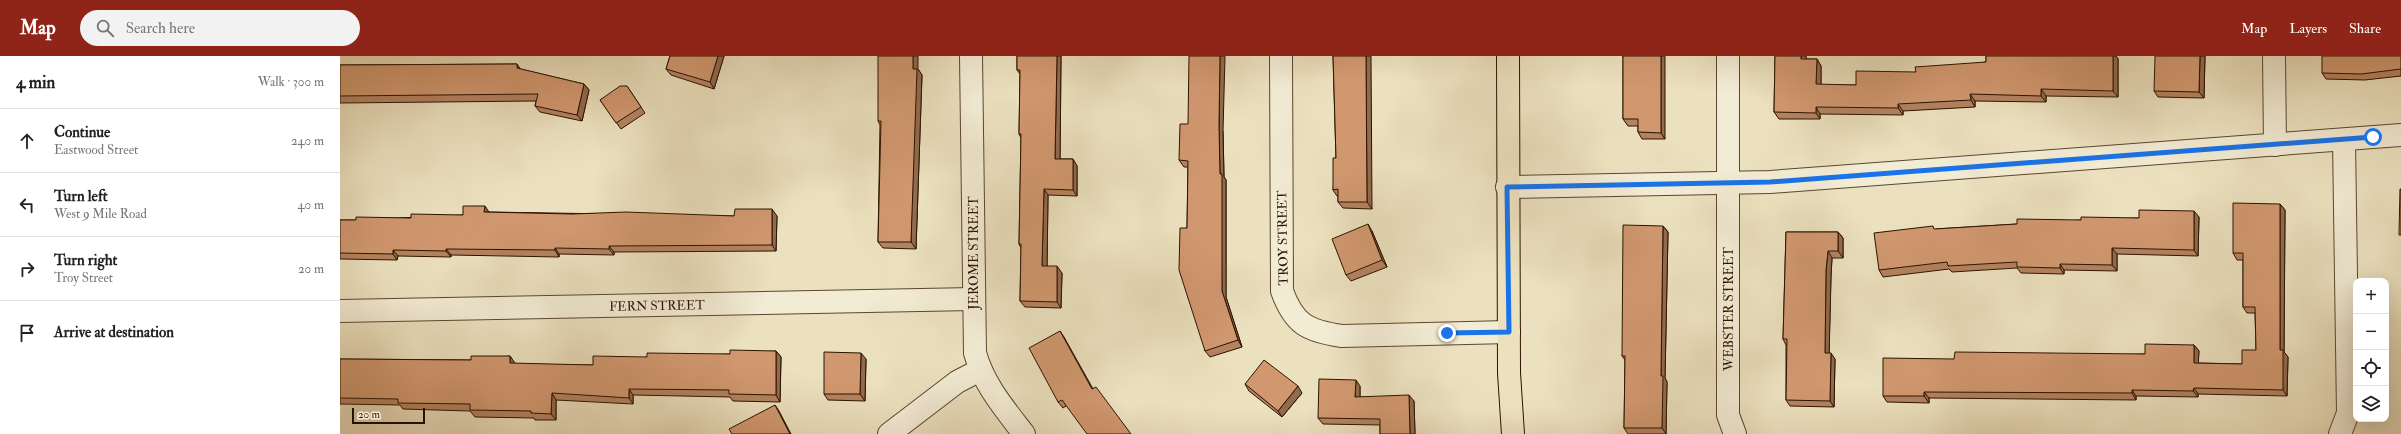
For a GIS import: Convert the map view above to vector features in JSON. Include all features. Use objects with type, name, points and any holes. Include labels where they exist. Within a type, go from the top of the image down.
[{"type":"main road","points":[[1508,56],[1507,187],[1509,373],[1513,434]]},
{"type":"street","name":"JEROME STREET","points":[[971,56],[973,334],[980,370],[988,386],[1024,434]]},
{"type":"street","name":"TROY STREET","points":[[1281,56],[1282,291],[1288,307],[1299,322],[1320,333],[1342,336],[1509,332]]},
{"type":"street","name":"WEBSTER STREET","points":[[1728,56],[1728,415],[1735,434]]},
{"type":"street","points":[[2274,56],[2275,145]]},
{"type":"street","points":[[1507,187],[1770,182],[2401,135]]},
{"type":"street","points":[[2340,434],[2348,414],[2344,140]]},
{"type":"street","name":"FERN STREET","points":[[340,311],[973,299]]},
{"type":"street","points":[[889,434],[957,382],[980,370]]},
{"type":"building","points":[[670,56],[718,56],[710,82],[666,69]]},
{"type":"building","points":[[878,56],[913,56],[913,69],[917,69],[911,242],[878,242],[881,121],[878,121]]},
{"type":"building","points":[[1017,56],[1057,56],[1055,159],[1073,159],[1073,190],[1044,189],[1042,266],[1057,266],[1057,302],[1020,301],[1021,244],[1019,244],[1021,134],[1019,134],[1020,70],[1017,70]]},
{"type":"building","points":[[1189,56],[1220,56],[1219,125],[1220,174],[1222,174],[1222,291],[1238,340],[1205,351],[1179,270],[1180,228],[1187,228],[1188,161],[1179,160],[1180,124],[1188,124]]},
{"type":"building","points":[[1333,56],[1366,56],[1367,202],[1338,202],[1338,189],[1333,190],[1333,158],[1336,158]]},
{"type":"building","points":[[1623,56],[1661,56],[1661,133],[1638,132],[1638,119],[1623,119]]},
{"type":"building","points":[[1775,56],[1801,56],[1801,59],[1817,59],[1816,84],[1856,85],[1856,71],[1916,72],[1915,67],[1986,62],[1986,56],[2113,56],[2113,91],[2041,89],[2041,96],[1970,94],[1971,100],[1898,104],[1898,108],[1816,107],[1816,113],[1774,112]]},
{"type":"building","points":[[2155,56],[2200,56],[2199,92],[2154,91]]},
{"type":"building","points":[[2322,56],[2401,56],[2401,69],[2361,74],[2322,73]]},
{"type":"building","points":[[517,64],[517,68],[584,84],[577,115],[535,106],[538,94],[340,96],[340,65]]},
{"type":"building","points":[[620,86],[627,86],[641,107],[616,123],[600,100]]},
{"type":"building","points":[[2400,189],[2401,235],[2399,235]]},
{"type":"building","points":[[2233,203],[2280,204],[2280,350],[2283,350],[2283,390],[2194,388],[2193,391],[2132,390],[2132,393],[1924,392],[1924,396],[1883,396],[1883,358],[1954,359],[1955,352],[2145,354],[2145,344],[2194,345],[2194,363],[2242,364],[2242,350],[2256,350],[2255,307],[2243,307],[2243,253],[2233,253]]},
{"type":"building","points":[[463,206],[485,206],[484,212],[572,214],[626,212],[734,216],[735,209],[772,209],[772,245],[609,246],[609,249],[555,248],[555,250],[446,249],[446,251],[393,250],[393,254],[340,253],[340,220],[356,220],[356,217],[411,218],[411,214],[463,215]]},
{"type":"building","points":[[2139,210],[2194,211],[2194,250],[2112,248],[2112,265],[2060,264],[2060,268],[2017,267],[2017,262],[1948,266],[1947,262],[1879,270],[1874,233],[1933,226],[1934,229],[2017,224],[2017,219],[2081,220],[2081,217],[2139,218]]},
{"type":"building","points":[[1368,224],[1382,260],[1346,275],[1332,239]]},
{"type":"building","points":[[1623,225],[1663,226],[1661,376],[1663,376],[1662,428],[1624,428],[1625,356],[1622,356]]},
{"type":"building","points":[[1786,232],[1838,232],[1838,251],[1828,251],[1826,270],[1825,353],[1831,353],[1830,401],[1786,400],[1787,339],[1783,339]]},
{"type":"building","points":[[1060,331],[1092,389],[1096,387],[1131,434],[1087,434],[1062,400],[1058,402],[1029,348]]},
{"type":"building","points":[[730,350],[776,351],[776,395],[729,394],[729,390],[629,389],[629,398],[552,393],[551,414],[531,413],[531,411],[470,410],[470,404],[398,403],[398,399],[340,398],[340,359],[471,360],[471,356],[510,356],[510,363],[593,365],[593,356],[647,357],[647,353],[730,354]]},
{"type":"building","points":[[824,352],[861,353],[860,394],[824,394]]},
{"type":"building","points":[[1264,360],[1298,386],[1278,411],[1245,384]]},
{"type":"building","points":[[1319,379],[1356,380],[1355,397],[1409,395],[1410,434],[1380,434],[1380,419],[1318,418]]},
{"type":"building","points":[[775,405],[790,434],[732,434],[729,429]]},
{"type":"route","points":[[1447,333],[1509,332],[1507,187],[1770,182],[2373,137]]}]
